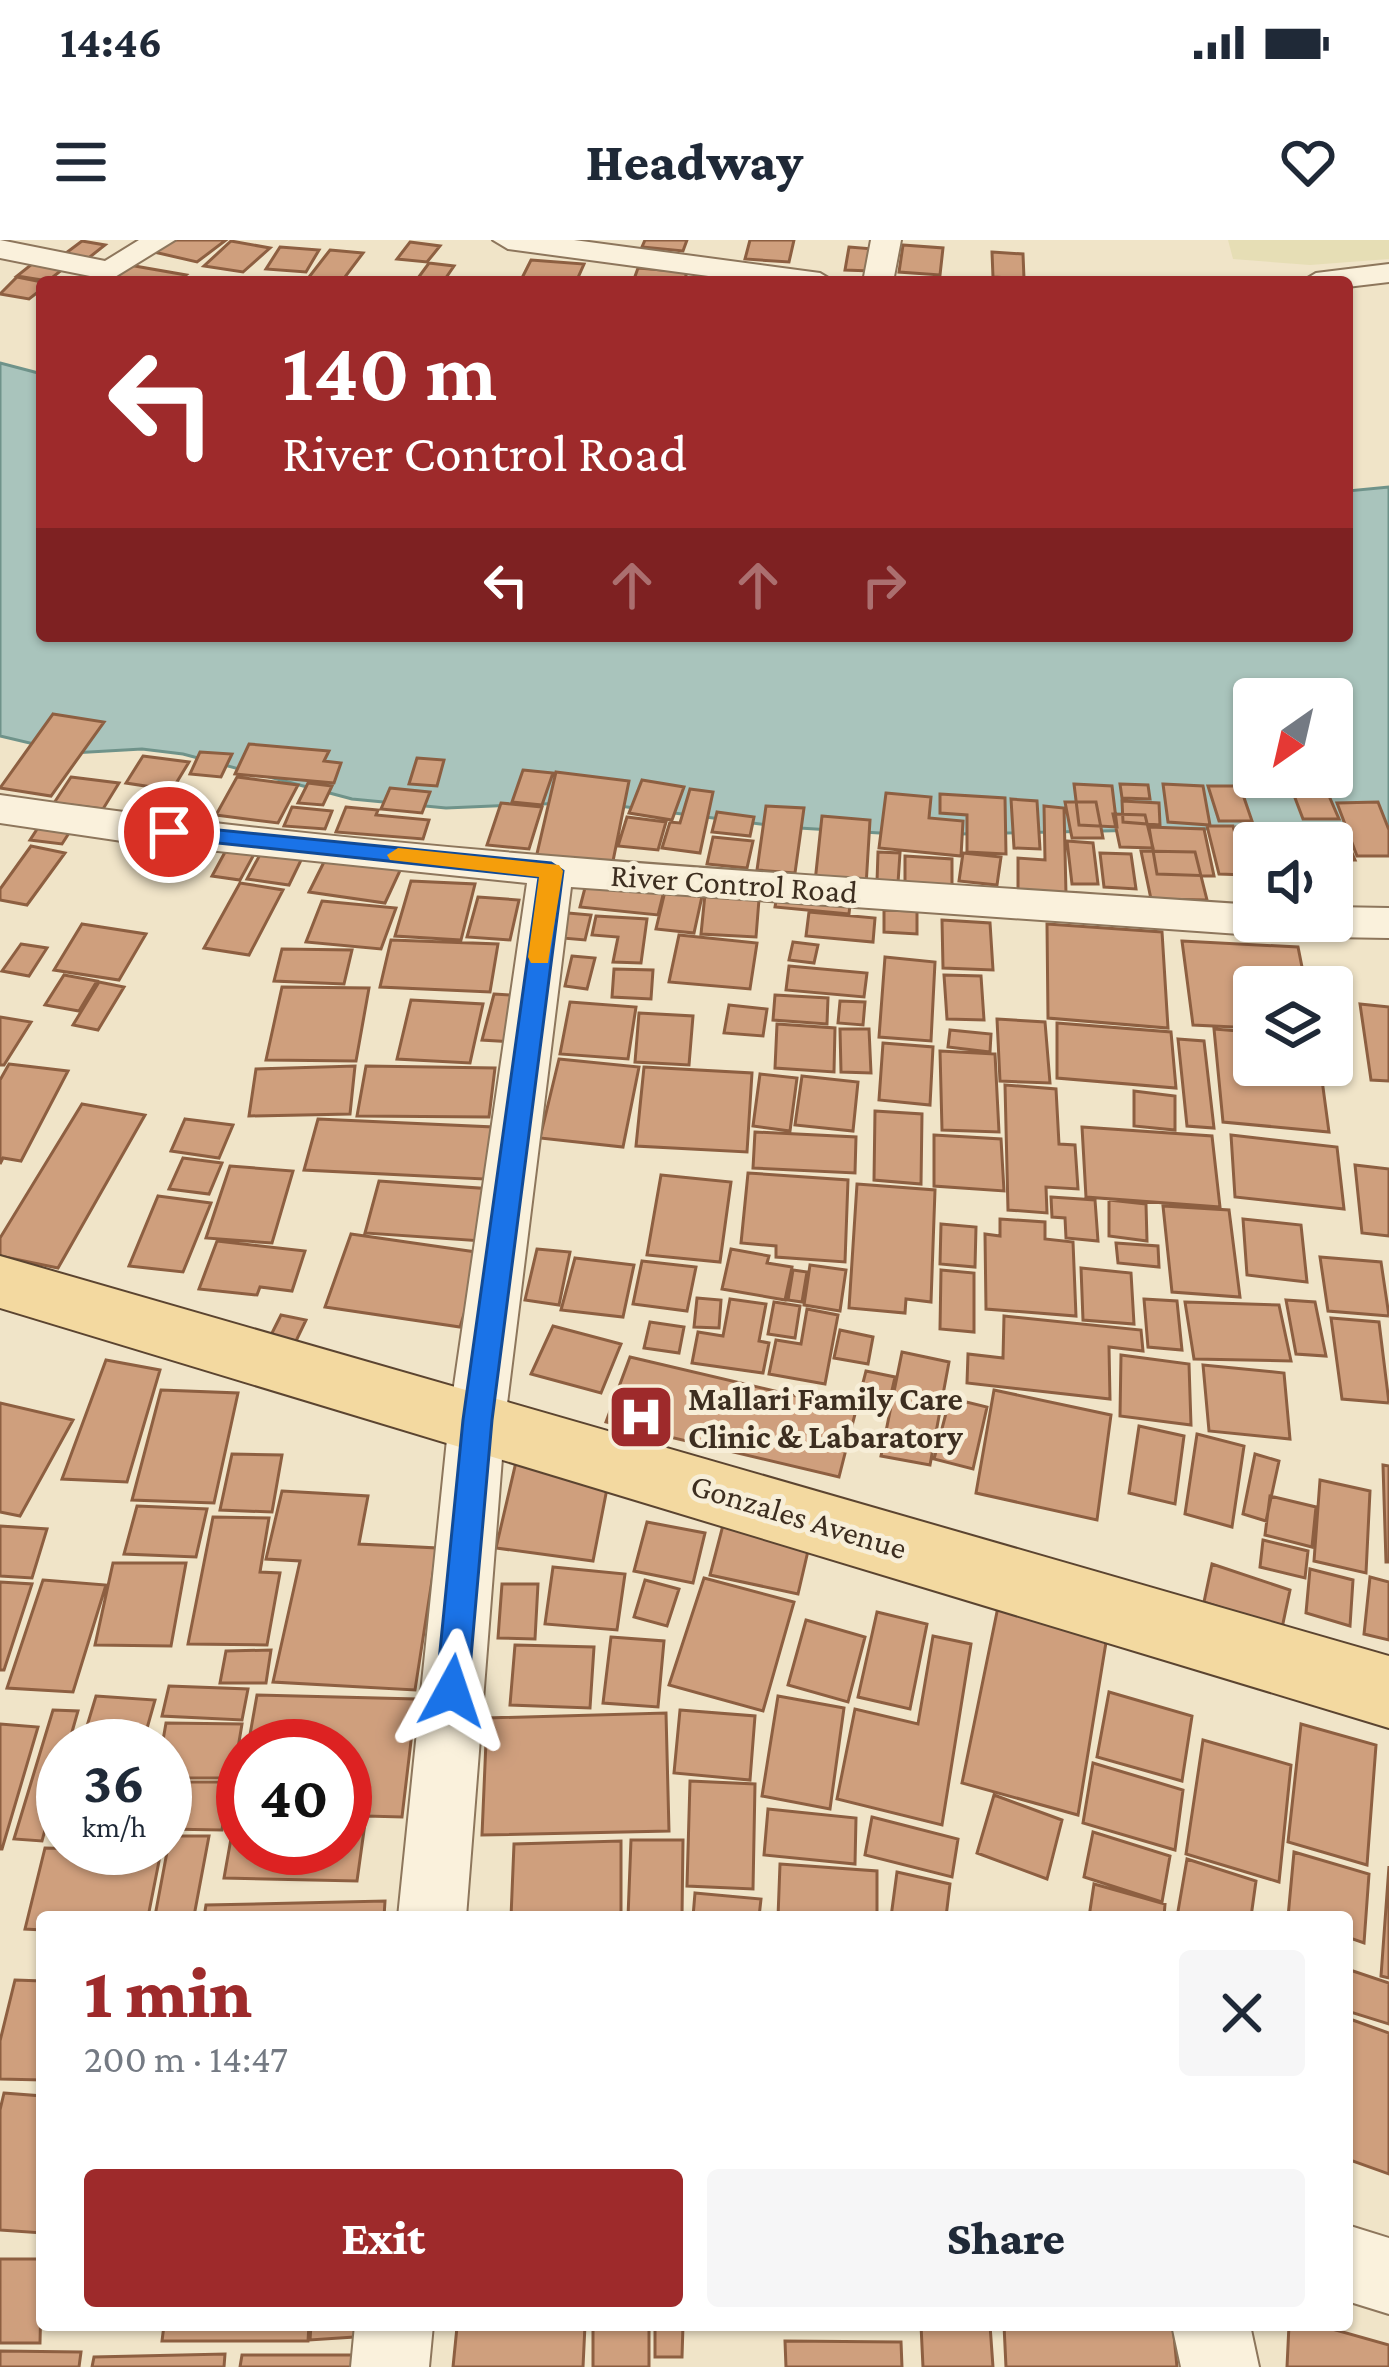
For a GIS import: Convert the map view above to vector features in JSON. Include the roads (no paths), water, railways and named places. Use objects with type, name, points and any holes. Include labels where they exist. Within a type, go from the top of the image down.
[{"type":"main road","name":"Gonzales Avenue","points":[[0,1282],[1389,1692]]},
{"type":"street","points":[[0,249],[110,271],[160,240]]},
{"type":"street","points":[[508,240],[696,254],[793,276]]},
{"type":"street","points":[[879,276],[886,240]]},
{"type":"street","points":[[1353,277],[1389,273]]},
{"type":"street","name":"River Control Road","points":[[0,809],[122,827],[551,871],[1233,919]]},
{"type":"street","points":[[433,1911],[477,1420],[551,871]]},
{"type":"street","points":[[1353,922],[1389,923]]},
{"type":"street","points":[[1353,2265],[1389,2276]]},
{"type":"street","points":[[390,2367],[393,2331]]},
{"type":"street","points":[[1212,2331],[1220,2367]]},
{"type":"water","points":[[0,363],[36,372],[36,642],[1353,642],[1353,490],[1389,487],[1389,825],[1233,822],[1233,828],[912,835],[783,827],[588,802],[446,808],[352,799],[183,754],[142,749],[72,753],[0,736]]},
{"type":"place","name":"Mallari Family Care Clinic & Labaratory","points":[[641,1417]]}]
